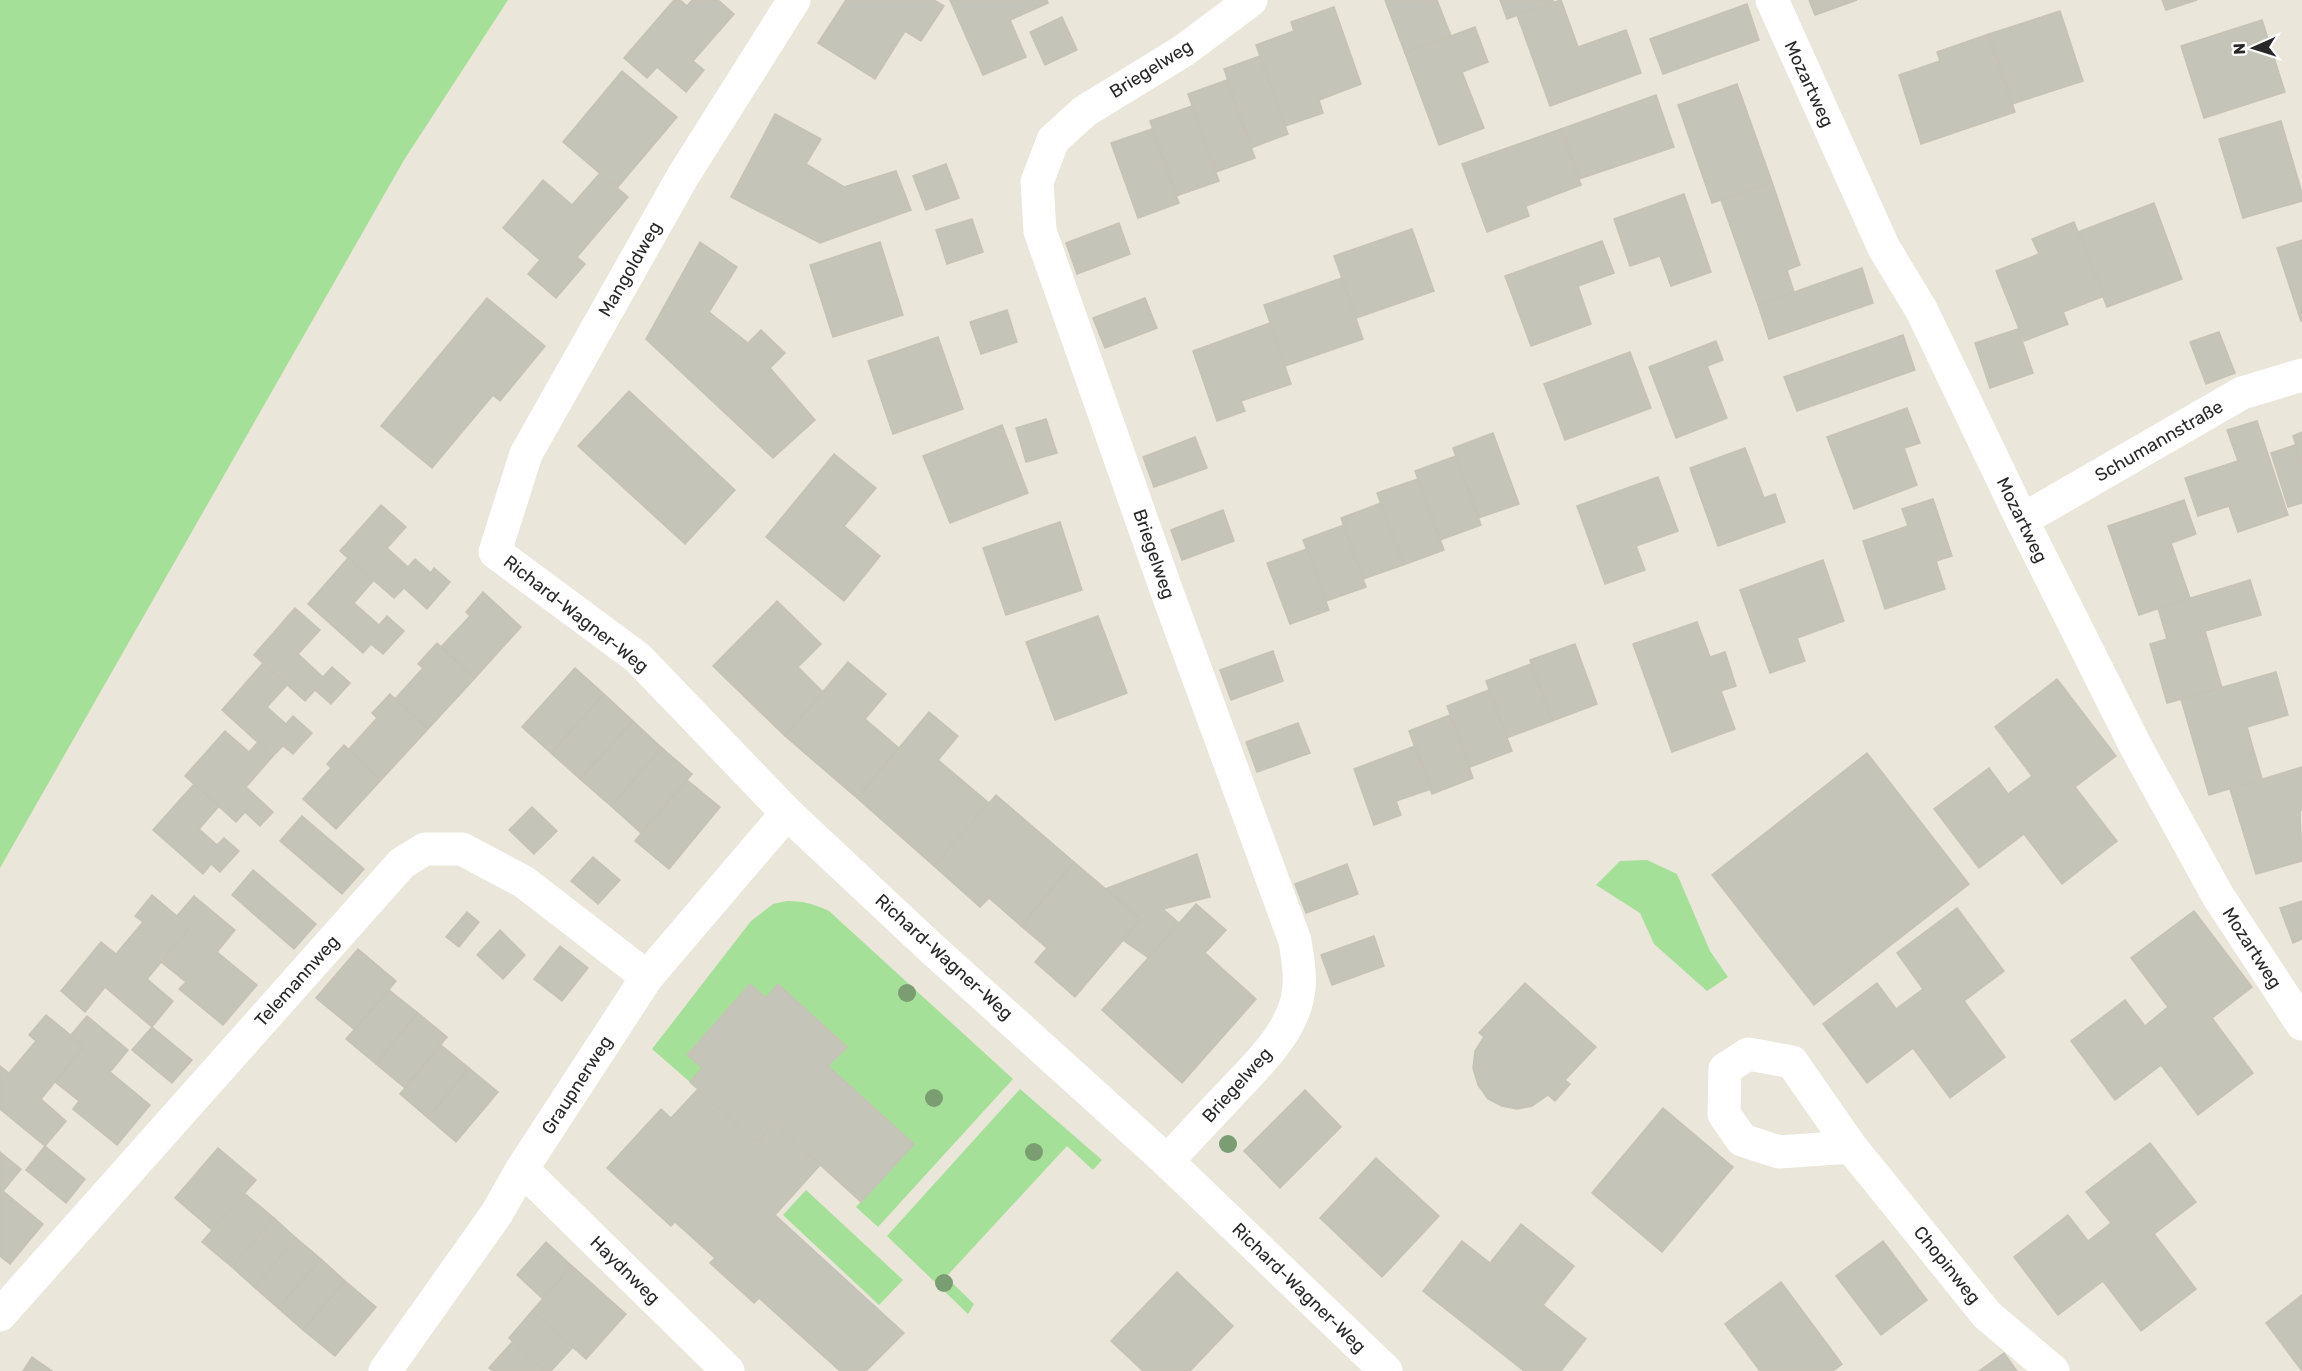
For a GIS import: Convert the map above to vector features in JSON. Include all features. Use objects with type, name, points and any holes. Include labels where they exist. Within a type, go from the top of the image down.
[{"type":"street","name":"Mangoldweg","points":[[495,552],[526,454],[683,176],[794,0]]},
{"type":"street","name":"Briegelweg","points":[[1167,1161],[1268,1053],[1287,1024],[1297,1002],[1300,982],[1299,965],[1295,940],[1171,603],[1040,231],[1037,182],[1053,140],[1084,111],[1183,51],[1251,0]]},
{"type":"street","name":"Mozartweg","points":[[1772,0],[1884,248],[1922,311],[2022,520],[2136,747],[2212,886],[2302,1024]]},
{"type":"street","name":"Schumannstraße","points":[[2022,520],[2242,393],[2302,375]]},
{"type":"street","name":"Richard-Wagner-Weg","points":[[495,552],[638,658],[787,813],[929,946],[1167,1161],[1386,1371]]},
{"type":"street","name":"Graupnerweg","points":[[385,1371],[497,1213],[522,1169],[647,977],[787,813]]},
{"type":"street","name":"Telemannweg","points":[[0,1315],[402,863],[425,849],[462,849],[524,882],[647,977]]},
{"type":"street","name":"Chopinweg","points":[[1851,1147],[1987,1315],[2054,1371]]},
{"type":"street","name":"Haydnweg","points":[[522,1169],[728,1371]]},
{"type":"green space","points":[[0,0],[508,0],[404,160],[0,868]]},
{"type":"green space","points":[[1647,860],[1677,874],[1710,951],[1728,977],[1707,991],[1654,944],[1640,913],[1596,885],[1620,861]]},
{"type":"green space","points":[[787,901],[808,903],[829,911],[1013,1079],[878,1227],[856,1207],[914,1144],[828,1066],[846,1046],[779,985],[766,998],[750,984],[687,1054],[702,1068],[690,1082],[652,1049],[751,921],[773,904]]},
{"type":"green space","points":[[1020,1089],[1102,1160],[1093,1170],[1067,1146],[946,1277],[974,1304],[968,1314],[887,1236]]},
{"type":"green space","points":[[806,1190],[903,1280],[879,1305],[783,1215]]},
{"type":"building","points":[[674,0],[680,0],[687,6],[692,0],[718,0],[734,14],[693,61],[704,70],[686,92],[657,67],[647,78],[624,58]]},
{"type":"building","points":[[846,0],[934,0],[944,6],[921,41],[905,31],[875,79],[818,43]]},
{"type":"building","points":[[950,0],[1047,0],[1048,3],[1010,20],[1026,57],[983,75]]},
{"type":"building","points":[[1385,0],[1437,0],[1451,36],[1405,53]]},
{"type":"building","points":[[1500,0],[1553,0],[1553,2],[1507,19]]},
{"type":"building","points":[[1561,0],[1578,47],[1626,30],[1641,73],[1550,106],[1517,15]]},
{"type":"building","points":[[1809,0],[1857,0],[1815,15]]},
{"type":"building","points":[[2162,0],[2197,0],[2166,10]]},
{"type":"building","points":[[1747,4],[1759,40],[1663,74],[1650,39]]},
{"type":"building","points":[[1334,7],[1361,84],[1319,100],[1323,113],[1285,126],[1256,45],[1294,31],[1291,22]]},
{"type":"building","points":[[2060,11],[2083,81],[2012,104],[1989,34]]},
{"type":"building","points":[[1062,17],[1077,50],[1045,65],[1030,32]]},
{"type":"building","points":[[2262,20],[2285,92],[2204,118],[2181,46]]},
{"type":"building","points":[[1475,27],[1488,62],[1462,72],[1484,128],[1439,145],[1405,53]]},
{"type":"building","points":[[1989,34],[2015,112],[1921,144],[1899,75],[1940,61],[1937,52]]},
{"type":"building","points":[[1260,56],[1288,134],[1251,148],[1224,69]]},
{"type":"building","points":[[622,71],[677,117],[617,188],[563,142]]},
{"type":"building","points":[[1227,80],[1255,158],[1216,172],[1188,94]]},
{"type":"building","points":[[1737,84],[1772,182],[1712,203],[1678,105]]},
{"type":"building","points":[[1656,95],[1674,147],[1579,179],[1561,129]]},
{"type":"building","points":[[1192,106],[1219,181],[1176,196],[1150,121]]},
{"type":"building","points":[[775,114],[821,139],[806,164],[844,187],[896,171],[911,210],[820,243],[731,197]]},
{"type":"building","points":[[2281,121],[2302,193],[2302,201],[2243,218],[2219,139]]},
{"type":"building","points":[[1152,129],[1179,203],[1138,218],[1111,143]]},
{"type":"building","points":[[1561,129],[1581,185],[1526,206],[1529,216],[1487,232],[1462,164]]},
{"type":"building","points":[[946,164],[959,198],[926,210],[913,176]]},
{"type":"building","points":[[600,173],[628,197],[577,257],[585,264],[556,298],[528,274],[540,260],[503,228],[543,180],[572,205]]},
{"type":"building","points":[[1772,182],[1800,265],[1787,270],[1794,292],[1758,305],[1721,200]]},
{"type":"building","points":[[1684,194],[1711,272],[1671,286],[1660,256],[1630,266],[1614,219]]},
{"type":"building","points":[[2154,203],[2182,279],[2107,307],[2078,232]]},
{"type":"building","points":[[972,219],[983,252],[947,264],[936,230]]},
{"type":"building","points":[[2074,222],[2104,296],[2063,312],[2068,324],[2024,341],[1996,271],[2039,254],[2032,239]]},
{"type":"building","points":[[1119,223],[1130,254],[1077,274],[1066,243]]},
{"type":"building","points":[[1412,229],[1434,291],[1356,318],[1334,256]]},
{"type":"building","points":[[2302,240],[2302,320],[2301,321],[2277,248]]},
{"type":"building","points":[[1602,241],[1614,273],[1578,286],[1591,324],[1531,346],[1505,276]]},
{"type":"building","points":[[700,242],[737,267],[709,312],[748,343],[761,330],[785,353],[770,368],[815,420],[773,458],[646,339]]},
{"type":"building","points":[[880,242],[903,315],[833,337],[810,265]]},
{"type":"building","points":[[1862,268],[1873,303],[1769,339],[1758,305]]},
{"type":"building","points":[[1342,278],[1363,339],[1285,366],[1264,305]]},
{"type":"building","points":[[487,298],[545,346],[500,401],[493,395],[432,468],[381,426]]},
{"type":"building","points":[[1145,298],[1157,328],[1105,348],[1093,318]]},
{"type":"building","points":[[1007,310],[1017,342],[981,354],[970,322]]},
{"type":"building","points":[[1270,323],[1291,384],[1241,401],[1245,411],[1217,421],[1193,351]]},
{"type":"building","points":[[2018,329],[2033,373],[1990,388],[1975,343]]},
{"type":"building","points":[[2219,332],[2235,373],[2206,384],[2190,342]]},
{"type":"building","points":[[1903,335],[1915,370],[1797,411],[1784,377]]},
{"type":"building","points":[[938,337],[963,409],[893,434],[868,361]]},
{"type":"building","points":[[1716,341],[1723,360],[1707,366],[1727,418],[1676,438],[1649,367]]},
{"type":"building","points":[[1630,352],[1651,408],[1565,440],[1544,384]]},
{"type":"building","points":[[629,391],[735,490],[685,544],[578,446]]},
{"type":"building","points":[[1907,408],[1920,443],[1904,448],[1917,485],[1854,509],[1827,437]]},
{"type":"building","points":[[1046,419],[1057,453],[1026,462],[1016,428]]},
{"type":"building","points":[[2257,421],[2288,515],[2238,532],[2229,506],[2198,516],[2185,478],[2238,461],[2227,430]]},
{"type":"building","points":[[1002,425],[1028,493],[950,523],[923,456]]},
{"type":"building","points":[[2302,432],[2302,465],[2293,436]]},
{"type":"building","points":[[1493,433],[1519,504],[1478,518],[1453,448]]},
{"type":"building","points":[[1195,437],[1207,468],[1154,487],[1143,457]]},
{"type":"building","points":[[2295,445],[2302,468],[2302,503],[2288,507],[2271,453]]},
{"type":"building","points":[[1745,448],[1764,498],[1775,494],[1785,522],[1718,546],[1690,468]]},
{"type":"building","points":[[834,454],[876,488],[844,526],[880,556],[844,601],[766,537]]},
{"type":"building","points":[[1456,456],[1481,525],[1440,540],[1415,471]]},
{"type":"building","points":[[1658,477],[1678,531],[1636,546],[1645,570],[1605,584],[1577,506]]},
{"type":"building","points":[[1418,479],[1444,550],[1403,565],[1377,493]]},
{"type":"building","points":[[1933,499],[1952,556],[1936,561],[1945,589],[1885,609],[1863,541],[1908,526],[1902,509]]},
{"type":"building","points":[[2184,500],[2196,534],[2171,543],[2190,598],[2139,615],[2108,526]]},
{"type":"building","points":[[1381,503],[1403,565],[1363,579],[1341,518]]},
{"type":"building","points":[[381,505],[406,527],[387,548],[408,567],[415,559],[431,573],[434,568],[450,582],[427,609],[404,588],[394,598],[340,551]]},
{"type":"building","points":[[1223,510],[1234,541],[1182,560],[1171,530]]},
{"type":"building","points":[[1060,522],[1082,590],[1006,615],[983,548]]},
{"type":"building","points":[[1344,525],[1366,587],[1326,601],[1303,540]]},
{"type":"building","points":[[1307,549],[1329,610],[1290,624],[1267,563]]},
{"type":"building","points":[[348,558],[373,581],[354,603],[379,625],[387,616],[404,631],[383,654],[371,644],[363,653],[308,604]]},
{"type":"building","points":[[1823,560],[1844,621],[1797,638],[1805,661],[1770,673],[1740,590]]},
{"type":"building","points":[[2250,580],[2261,615],[2205,631],[2222,688],[2167,703],[2150,644],[2167,639],[2158,608]]},
{"type":"building","points":[[483,592],[521,627],[475,678],[441,647],[470,616],[466,612]]},
{"type":"building","points":[[777,601],[821,644],[798,667],[823,692],[785,736],[713,666]]},
{"type":"building","points":[[295,608],[320,630],[298,654],[323,677],[332,667],[350,683],[331,704],[315,690],[305,701],[254,655]]},
{"type":"building","points":[[1098,616],[1127,693],[1055,720],[1026,642]]},
{"type":"building","points":[[1697,622],[1710,657],[1725,652],[1736,686],[1721,691],[1735,729],[1672,752],[1633,644]]},
{"type":"building","points":[[437,643],[475,678],[428,729],[395,699],[423,668],[418,664]]},
{"type":"building","points":[[1575,644],[1597,704],[1552,721],[1530,660]]},
{"type":"building","points":[[1273,651],[1283,681],[1231,700],[1220,670]]},
{"type":"building","points":[[848,662],[886,694],[865,719],[899,748],[857,798],[785,736]]},
{"type":"building","points":[[263,663],[287,685],[267,707],[286,724],[293,716],[312,733],[293,754],[283,746],[273,756],[222,710]]},
{"type":"building","points":[[1531,664],[1552,721],[1506,738],[1486,681]]},
{"type":"building","points":[[575,668],[604,694],[551,753],[522,727]]},
{"type":"building","points":[[2276,672],[2288,715],[2247,727],[2262,779],[2209,795],[2181,699]]},
{"type":"building","points":[[2057,679],[2116,756],[2075,787],[2117,841],[2062,884],[2024,834],[1979,868],[1934,809],[1989,768],[2008,794],[2032,776],[1995,727]]},
{"type":"building","points":[[1489,690],[1512,751],[1470,767],[1447,706]]},
{"type":"building","points":[[390,694],[428,729],[381,780],[348,750],[377,718],[372,713]]},
{"type":"building","points":[[604,694],[633,721],[580,779],[551,753]]},
{"type":"building","points":[[929,712],[958,736],[938,760],[989,803],[934,866],[857,798]]},
{"type":"building","points":[[1450,715],[1473,778],[1432,794],[1409,731]]},
{"type":"building","points":[[633,721],[662,748],[611,806],[580,779]]},
{"type":"building","points":[[1298,723],[1310,753],[1257,772],[1246,742]]},
{"type":"building","points":[[225,731],[249,752],[258,742],[273,756],[246,787],[273,812],[260,826],[245,812],[236,822],[185,776]]},
{"type":"building","points":[[344,745],[381,780],[336,829],[303,799],[331,768],[327,764]]},
{"type":"building","points":[[1415,746],[1431,789],[1396,801],[1401,815],[1374,825],[1354,769]]},
{"type":"building","points":[[662,748],[692,774],[641,833],[611,806]]},
{"type":"building","points":[[1867,753],[1969,884],[1814,1005],[1712,875]]},
{"type":"building","points":[[2302,767],[2302,810],[2300,811],[2302,861],[2256,874],[2230,789]]},
{"type":"building","points":[[687,780],[720,807],[669,869],[635,841]]},
{"type":"building","points":[[194,784],[219,806],[199,829],[217,845],[224,838],[239,851],[220,872],[211,864],[203,874],[153,830]]},
{"type":"building","points":[[996,795],[1074,862],[1021,926],[989,898],[980,907],[934,866]]},
{"type":"building","points":[[532,807],[557,831],[534,854],[509,830]]},
{"type":"building","points":[[302,816],[364,869],[342,894],[280,841]]},
{"type":"building","points":[[1197,854],[1210,897],[1163,909],[1179,923],[1149,958],[1123,940],[1141,919],[1105,889]]},
{"type":"building","points":[[593,857],[620,880],[598,904],[571,881]]},
{"type":"building","points":[[1074,862],[1141,919],[1075,997],[1035,962],[1047,948],[1021,926]]},
{"type":"building","points":[[1347,864],[1358,894],[1306,913],[1295,884]]},
{"type":"building","points":[[253,870],[316,924],[294,949],[232,895]]},
{"type":"building","points":[[152,895],[190,927],[147,979],[173,1001],[152,1027],[105,987],[85,1012],[61,991],[101,942],[116,954],[143,922],[135,916]]},
{"type":"building","points":[[194,896],[235,930],[217,952],[257,985],[223,1025],[179,989],[186,982],[161,962],[190,927],[177,916]]},
{"type":"building","points":[[2302,901],[2302,939],[2293,943],[2280,908]]},
{"type":"building","points":[[1196,904],[1226,930],[1205,953],[1256,999],[1182,1083],[1102,1010]]},
{"type":"building","points":[[1957,908],[2004,971],[1964,1001],[2005,1057],[1950,1098],[1913,1048],[1867,1083],[1823,1024],[1877,983],[1896,1009],[1923,989],[1897,953]]},
{"type":"building","points":[[2194,911],[2252,987],[2212,1018],[2253,1073],[2198,1115],[2161,1065],[2115,1100],[2071,1041],[2125,1000],[2145,1026],[2168,1007],[2131,958]]},
{"type":"building","points":[[467,912],[479,922],[459,947],[446,937]]},
{"type":"building","points":[[500,930],[525,955],[503,979],[477,955]]},
{"type":"building","points":[[1374,936],[1384,966],[1332,985],[1321,955]]},
{"type":"building","points":[[560,946],[588,968],[562,1001],[534,979]]},
{"type":"building","points":[[358,949],[396,981],[355,1030],[316,998]]},
{"type":"building","points":[[1525,983],[1596,1047],[1565,1080],[1570,1084],[1555,1101],[1548,1095],[1532,1106],[1517,1109],[1502,1106],[1488,1099],[1478,1085],[1473,1068],[1475,1051],[1484,1037],[1479,1033]]},
{"type":"building","points":[[750,984],[766,998],[778,984],[847,1047],[828,1066],[914,1144],[861,1202],[774,1123],[757,1143],[690,1082],[702,1068],[687,1055]]},
{"type":"building","points":[[389,990],[418,1013],[376,1064],[346,1039]]},
{"type":"building","points":[[418,1013],[447,1037],[405,1088],[376,1064]]},
{"type":"building","points":[[46,1015],[84,1046],[41,1099],[66,1121],[45,1146],[0,1109],[0,1066],[9,1073],[36,1041],[29,1035]]},
{"type":"building","points":[[87,1016],[128,1050],[110,1072],[150,1105],[117,1145],[73,1109],[79,1101],[55,1082],[84,1046],[70,1036]]},
{"type":"building","points":[[152,1027],[192,1060],[172,1083],[132,1050]]},
{"type":"building","points":[[441,1045],[469,1068],[428,1118],[400,1094]]},
{"type":"building","points":[[469,1068],[498,1092],[456,1142],[428,1118]]},
{"type":"building","points":[[698,1089],[757,1143],[774,1123],[820,1165],[775,1215],[904,1333],[866,1371],[840,1371],[759,1298],[754,1303],[710,1263],[715,1258],[675,1222],[671,1226],[607,1168],[661,1109],[671,1118]]},
{"type":"building","points":[[1305,1090],[1341,1127],[1280,1188],[1244,1151]]},
{"type":"building","points":[[1663,1108],[1733,1167],[1662,1252],[1592,1193]]},
{"type":"building","points":[[2150,1143],[2196,1202],[2154,1234],[2196,1289],[2141,1331],[2103,1281],[2058,1315],[2014,1257],[2068,1215],[2088,1241],[2111,1223],[2086,1192]]},
{"type":"building","points":[[45,1146],[85,1179],[66,1203],[26,1170]]},
{"type":"building","points":[[218,1148],[256,1180],[212,1230],[175,1198]]},
{"type":"building","points":[[0,1152],[21,1169],[3,1191],[43,1224],[10,1264],[0,1256]]},
{"type":"building","points":[[1376,1158],[1439,1216],[1382,1277],[1320,1218]]},
{"type":"building","points":[[244,1193],[274,1218],[232,1267],[202,1242]]},
{"type":"building","points":[[274,1218],[296,1238],[254,1287],[232,1267]]},
{"type":"building","points":[[1521,1224],[1574,1266],[1543,1305],[1586,1339],[1561,1371],[1524,1371],[1423,1291],[1462,1241],[1490,1263]]},
{"type":"building","points":[[296,1238],[321,1259],[278,1308],[254,1287]]},
{"type":"building","points":[[1883,1241],[1927,1300],[1881,1335],[1836,1276]]},
{"type":"building","points":[[546,1242],[572,1266],[543,1299],[517,1275]]},
{"type":"building","points":[[321,1259],[345,1281],[303,1330],[278,1308]]},
{"type":"building","points":[[572,1266],[626,1314],[586,1359],[532,1311]]},
{"type":"building","points":[[1177,1272],[1233,1326],[1190,1371],[1143,1371],[1111,1341]]},
{"type":"building","points":[[345,1281],[376,1307],[335,1356],[303,1330]]},
{"type":"building","points":[[1781,1282],[1842,1364],[1833,1371],[1760,1371],[1725,1324]]},
{"type":"building","points":[[2302,1295],[2302,1371],[2266,1323]]},
{"type":"building","points":[[532,1311],[573,1347],[551,1371],[545,1371],[509,1338]]},
{"type":"building","points":[[513,1341],[545,1371],[493,1371],[489,1368]]},
{"type":"building","points":[[2004,1353],[2017,1371],[1979,1371]]},
{"type":"building","points":[[32,1357],[52,1371],[23,1371]]}]
